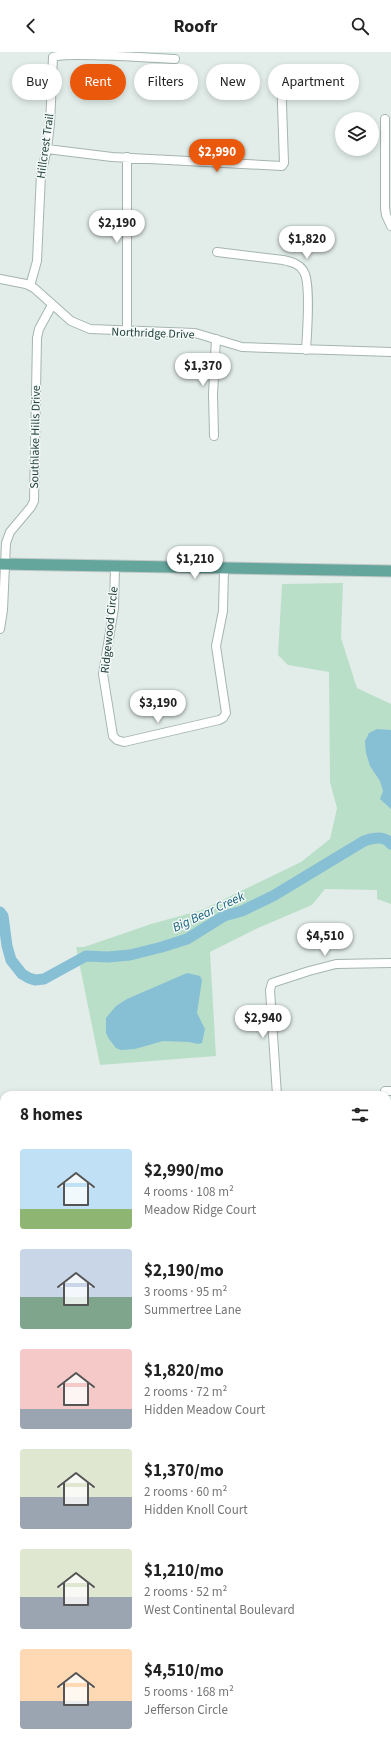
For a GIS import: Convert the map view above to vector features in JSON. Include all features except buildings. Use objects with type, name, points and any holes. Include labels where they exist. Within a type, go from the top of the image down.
[{"type":"main road","points":[[2,564],[391,571]]},
{"type":"street","name":"Hillcrest Trail","points":[[30,286],[37,261],[41,174],[47,149],[50,124],[53,56],[59,54],[125,53],[175,59]]},
{"type":"street","points":[[47,149],[86,155],[282,166],[284,163],[282,100]]},
{"type":"street","points":[[385,119],[385,208],[386,215],[391,226]]},
{"type":"street","points":[[127,157],[127,331]]},
{"type":"street","points":[[217,252],[292,262],[304,272],[306,278],[306,350]]},
{"type":"street","name":"Northridge Drive","points":[[0,279],[30,286],[71,321],[82,327],[101,331],[195,333],[242,348],[391,352]]},
{"type":"street","name":"Southlake Hills Drive","points":[[0,628],[3,610],[2,564],[6,543],[10,532],[31,507],[34,501],[37,338],[39,330],[52,305]]},
{"type":"street","points":[[214,436],[213,394],[216,339]]},
{"type":"street","name":"Ridgewood Circle","points":[[115,567],[114,608],[104,662],[104,682],[113,736],[117,740],[124,742],[219,720],[225,716],[226,713],[216,646],[223,611],[224,569]]},
{"type":"street","points":[[277,1091],[271,985],[274,981],[336,964],[391,963]]},
{"type":"green space","points":[[343,583],[341,638],[357,688],[391,704],[391,904],[377,899],[377,890],[325,889],[312,905],[258,928],[210,952],[216,1056],[100,1065],[76,947],[84,947],[151,924],[202,910],[301,862],[330,839],[337,808],[330,782],[329,672],[288,665],[278,655],[282,584]]},
{"type":"water","points":[[377,729],[391,730],[391,809],[380,799],[383,791],[380,781],[370,766],[366,753],[365,741],[369,733]]},
{"type":"water","points":[[187,973],[200,976],[202,980],[197,1013],[205,1029],[202,1043],[198,1044],[189,1042],[163,1041],[135,1049],[121,1050],[116,1048],[106,1033],[106,1018],[116,1006],[127,999]]},
{"type":"waterway","name":"Big Bear Creek","points":[[0,912],[3,916],[7,946],[11,960],[22,974],[35,980],[44,979],[86,956],[108,957],[130,955],[187,939],[224,916],[242,911],[273,896],[364,841],[382,838],[391,844]]}]
